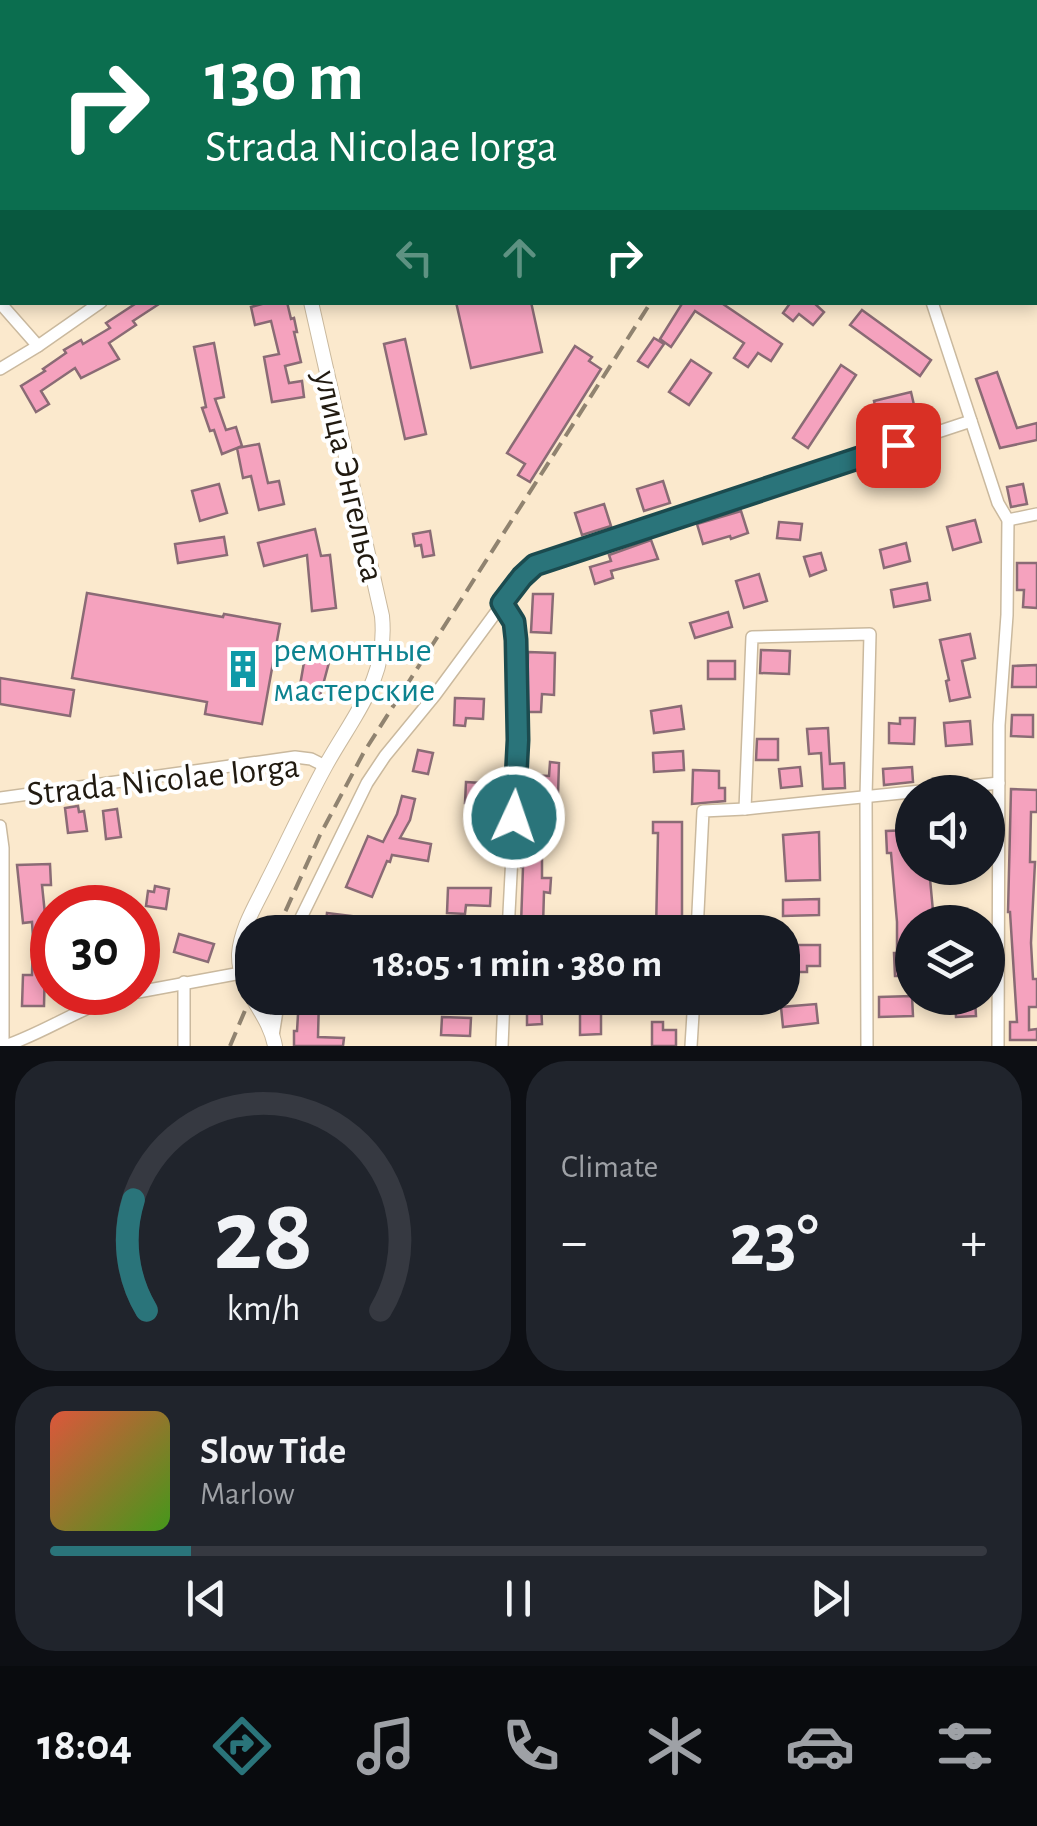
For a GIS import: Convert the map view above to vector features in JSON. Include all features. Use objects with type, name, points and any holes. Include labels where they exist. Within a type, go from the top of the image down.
[{"type":"street","points":[[2,305],[38,346]]},
{"type":"street","points":[[0,370],[96,305]]},
{"type":"street","name":"улица Энгельса","points":[[312,305],[382,616],[383,649],[372,685],[325,766]]},
{"type":"street","points":[[933,305],[998,503],[1008,520],[998,775]]},
{"type":"street","points":[[302,915],[385,756],[535,565],[971,421]]},
{"type":"street","points":[[1008,520],[1037,514]]},
{"type":"street","points":[[502,603],[514,622],[516,640],[518,740],[509,915]]},
{"type":"street","points":[[745,809],[752,637],[870,634],[867,1046]]},
{"type":"street","name":"Strada Nicolae Iorga","points":[[0,798],[295,757],[325,766]]},
{"type":"street","points":[[251,915],[325,766]]},
{"type":"street","points":[[698,915],[703,811],[895,794]]},
{"type":"street","points":[[0,826],[4,1046],[74,1015]]},
{"type":"street","points":[[998,885],[998,1046]]},
{"type":"street","points":[[160,987],[235,974]]},
{"type":"street","points":[[184,982],[184,1046]]},
{"type":"street","points":[[264,1015],[274,1041]]},
{"type":"street","points":[[274,1041],[277,1015]]},
{"type":"street","points":[[502,1046],[503,1015]]},
{"type":"street","points":[[691,1046],[693,1015]]},
{"type":"building","points":[[133,305],[157,305],[109,343],[119,359],[81,378],[75,368],[41,391],[49,404],[36,412],[21,386],[45,371],[66,353],[64,350],[110,328],[106,323]]},
{"type":"building","points":[[288,305],[291,319],[294,318],[301,362],[285,366],[289,383],[302,381],[304,397],[272,402],[264,357],[279,354],[271,321],[255,325],[251,307]]},
{"type":"building","points":[[457,305],[532,305],[542,352],[471,368]]},
{"type":"building","points":[[681,305],[724,305],[782,344],[771,361],[758,353],[748,367],[734,358],[744,343],[695,311],[671,347],[660,339]]},
{"type":"building","points":[[789,305],[816,305],[824,312],[813,325],[799,314],[793,321],[783,313]]},
{"type":"building","points":[[862,310],[931,360],[920,376],[850,325]]},
{"type":"building","points":[[654,338],[664,344],[648,367],[638,361]]},
{"type":"building","points":[[405,339],[426,434],[405,439],[384,344]]},
{"type":"building","points":[[214,343],[224,397],[215,399],[226,430],[236,427],[242,446],[222,454],[202,408],[206,407],[194,347]]},
{"type":"building","points":[[575,346],[592,357],[589,361],[601,369],[530,482],[518,475],[525,464],[507,453]]},
{"type":"building","points":[[691,360],[711,373],[689,405],[669,392]]},
{"type":"building","points":[[841,365],[856,375],[808,448],[793,438]]},
{"type":"building","points":[[997,372],[1017,428],[1037,423],[1037,440],[1000,448],[976,379]]},
{"type":"building","points":[[911,392],[917,418],[892,424],[890,417],[878,420],[874,401]]},
{"type":"building","points":[[259,444],[268,483],[279,481],[284,504],[259,510],[251,476],[243,478],[237,448]]},
{"type":"building","points":[[663,481],[670,503],[644,511],[637,489]]},
{"type":"building","points":[[219,484],[227,513],[200,521],[192,491]]},
{"type":"building","points":[[1023,484],[1027,504],[1011,507],[1007,487]]},
{"type":"building","points":[[604,504],[611,526],[582,535],[575,513]]},
{"type":"building","points":[[741,511],[748,533],[703,544],[697,524]]},
{"type":"building","points":[[975,520],[981,542],[953,550],[947,527]]},
{"type":"building","points":[[779,522],[802,524],[800,540],[777,538]]},
{"type":"building","points":[[315,529],[321,556],[330,555],[336,608],[312,611],[307,555],[264,566],[258,543]]},
{"type":"building","points":[[430,531],[434,555],[423,557],[413,534]]},
{"type":"building","points":[[224,537],[227,555],[178,563],[175,544]]},
{"type":"building","points":[[651,540],[658,559],[611,571],[613,578],[595,584],[590,567],[611,561],[609,555]]},
{"type":"building","points":[[906,543],[910,561],[884,568],[880,550]]},
{"type":"building","points":[[821,553],[826,570],[810,576],[804,557]]},
{"type":"building","points":[[1017,563],[1037,563],[1037,608],[1023,607],[1024,590],[1017,590]]},
{"type":"building","points":[[759,574],[767,601],[744,608],[736,581]]},
{"type":"building","points":[[927,583],[930,600],[894,607],[891,590]]},
{"type":"building","points":[[87,593],[280,624],[262,724],[205,714],[207,702],[72,678]]},
{"type":"building","points":[[533,594],[553,594],[551,633],[531,632]]},
{"type":"building","points":[[728,612],[732,627],[695,638],[690,623]]},
{"type":"building","points":[[970,634],[975,658],[962,661],[970,697],[950,701],[940,640]]},
{"type":"building","points":[[761,650],[790,651],[789,674],[760,673]]},
{"type":"building","points":[[306,651],[331,655],[320,696],[299,691]]},
{"type":"building","points":[[528,652],[555,653],[554,695],[542,694],[541,712],[527,712]]},
{"type":"building","points":[[708,661],[735,661],[735,679],[708,679]]},
{"type":"building","points":[[1037,665],[1037,687],[1012,687],[1013,666]]},
{"type":"building","points":[[0,678],[74,690],[70,716],[0,704]]},
{"type":"building","points":[[455,698],[484,699],[483,719],[466,718],[465,726],[454,725]]},
{"type":"building","points":[[681,706],[684,729],[654,733],[651,711]]},
{"type":"building","points":[[1012,715],[1033,715],[1033,737],[1011,736]]},
{"type":"building","points":[[900,718],[915,718],[914,744],[889,743],[889,723],[900,724]]},
{"type":"building","points":[[970,721],[972,744],[946,746],[944,723]]},
{"type":"building","points":[[828,728],[830,764],[844,763],[845,788],[823,789],[821,753],[809,754],[807,729]]},
{"type":"building","points":[[757,739],[778,739],[778,760],[756,760]]},
{"type":"building","points":[[418,750],[433,753],[428,774],[413,771]]},
{"type":"building","points":[[683,751],[684,770],[654,772],[653,753]]},
{"type":"building","points":[[550,762],[559,763],[558,794],[527,792],[528,775],[549,776]]},
{"type":"building","points":[[800,767],[802,786],[781,788],[779,769]]},
{"type":"building","points":[[912,767],[913,775],[895,775],[895,784],[884,785],[883,769]]},
{"type":"building","points":[[693,770],[719,771],[719,788],[725,788],[725,801],[692,804]]},
{"type":"building","points":[[466,782],[501,788],[497,846],[486,846],[488,813],[480,813],[480,804],[465,803]]},
{"type":"building","points":[[1011,789],[1037,790],[1037,812],[1031,812],[1030,862],[1035,862],[1031,943],[1037,1007],[1029,1007],[1029,1030],[1037,1029],[1037,1040],[1010,1040],[1010,1022],[1017,1022],[1008,912]]},
{"type":"building","points":[[402,796],[415,799],[400,838],[431,844],[428,861],[392,855],[372,897],[346,887],[368,836],[383,842]]},
{"type":"building","points":[[78,806],[79,812],[84,811],[87,831],[68,833],[65,808]]},
{"type":"building","points":[[117,809],[121,837],[106,839],[103,811]]},
{"type":"building","points":[[525,813],[548,815],[546,833],[523,831]]},
{"type":"building","points":[[653,822],[682,822],[682,915],[656,915],[658,833],[653,833]]},
{"type":"building","points":[[886,831],[895,831],[895,885],[931,885],[932,905],[896,905]]},
{"type":"building","points":[[819,832],[820,880],[786,881],[783,835]]},
{"type":"building","points":[[522,848],[542,848],[542,878],[551,878],[550,893],[544,892],[543,915],[521,915]]},
{"type":"building","points":[[50,864],[51,885],[30,885],[30,922],[23,923],[17,865]]},
{"type":"building","points":[[160,887],[169,889],[166,909],[160,908]]},
{"type":"building","points":[[448,888],[491,888],[490,906],[466,905],[465,914],[447,913]]},
{"type":"building","points":[[819,899],[819,915],[783,915],[783,900]]},
{"type":"building","points":[[179,934],[214,944],[208,962],[174,952]]},
{"type":"building","points":[[800,945],[820,945],[820,966],[807,966],[807,972],[800,972]]},
{"type":"building","points":[[23,975],[30,975],[30,1006],[22,1006]]},
{"type":"building","points":[[879,997],[895,997],[895,1015],[913,1016],[879,1017]]},
{"type":"building","points":[[816,1004],[818,1023],[783,1027],[782,1015],[800,1015],[800,1005]]},
{"type":"building","points":[[298,1015],[319,1015],[318,1037],[344,1038],[343,1046],[294,1046]]},
{"type":"building","points":[[527,1015],[542,1015],[542,1024],[527,1025]]},
{"type":"building","points":[[580,1015],[601,1015],[601,1034],[580,1035]]},
{"type":"building","points":[[442,1017],[471,1018],[470,1036],[441,1035]]},
{"type":"building","points":[[652,1022],[663,1022],[663,1030],[676,1030],[676,1046],[652,1046]]},
{"type":"railway","points":[[284,915],[364,752],[649,305]]},
{"type":"railway","points":[[230,1046],[243,1015]]},
{"type":"place","name":"ремонтные мастерские","points":[[243,669]]},
{"type":"route","points":[[514,817],[518,740],[516,640],[514,622],[502,603],[528,571],[535,565],[898,445]]}]
